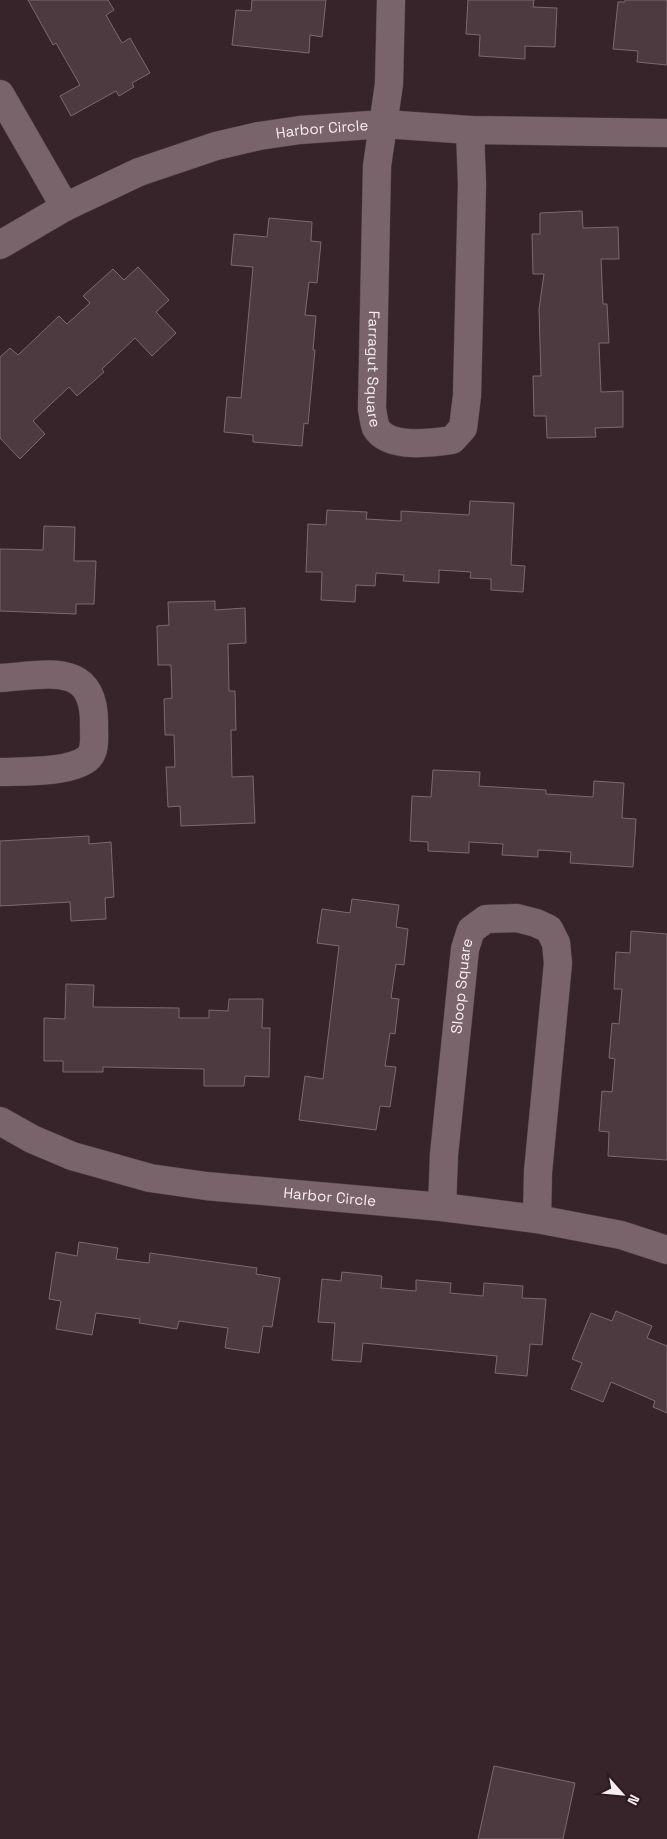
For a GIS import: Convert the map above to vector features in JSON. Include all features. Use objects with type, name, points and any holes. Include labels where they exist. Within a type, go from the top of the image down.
[{"type":"street","name":"Farragut Square","points":[[391,0],[388,84],[377,166],[372,409],[376,428],[386,438],[417,444],[452,440],[462,428],[467,396],[472,184],[470,130]]},
{"type":"street","points":[[0,94],[65,207]]},
{"type":"street","name":"Harbor Circle","points":[[0,245],[65,207],[139,172],[216,146],[259,136],[300,130],[384,124],[470,130],[667,133]]},
{"type":"street","points":[[0,678],[48,675],[67,676],[77,679],[88,689],[95,713],[94,747],[88,758],[70,767],[0,772]]},
{"type":"street","name":"Sloop Square","points":[[442,1207],[444,1155],[465,949],[471,930],[486,919],[517,918],[549,929],[556,943],[558,963],[538,1172],[537,1219]]},
{"type":"street","name":"Harbor Circle","points":[[0,1121],[32,1139],[72,1156],[150,1178],[206,1186],[442,1207],[537,1219],[621,1236],[667,1250]]},
{"type":"building","points":[[28,0],[108,0],[114,10],[106,15],[122,43],[130,38],[150,73],[132,83],[134,87],[119,96],[116,91],[71,116],[60,96],[80,85],[56,43],[53,45]]},
{"type":"building","points":[[252,0],[326,0],[322,37],[310,35],[309,53],[232,45],[236,10],[251,11]]},
{"type":"building","points":[[468,0],[534,0],[533,7],[557,8],[555,47],[525,46],[525,59],[479,56],[480,35],[466,34]]},
{"type":"building","points":[[625,0],[667,0],[667,65],[637,62],[638,51],[613,49],[618,2],[625,2]]},
{"type":"building","points":[[582,211],[583,228],[618,227],[619,259],[601,259],[603,304],[607,304],[609,343],[599,343],[601,392],[623,391],[623,427],[595,428],[596,437],[547,438],[546,416],[534,416],[533,376],[541,376],[539,309],[544,274],[533,274],[532,234],[540,234],[540,213]]},
{"type":"building","points":[[269,218],[312,222],[311,241],[321,242],[317,283],[309,282],[305,315],[316,316],[313,350],[315,350],[308,424],[304,423],[302,446],[253,442],[253,435],[224,432],[227,397],[241,398],[253,267],[231,265],[234,234],[267,237]]},
{"type":"building","points":[[138,267],[169,300],[156,312],[176,333],[152,356],[135,338],[102,369],[104,372],[77,396],[69,387],[33,421],[45,434],[20,459],[0,438],[0,357],[10,348],[18,355],[59,316],[67,324],[90,303],[83,296],[113,269],[124,280]]},
{"type":"building","points":[[470,501],[514,503],[511,565],[525,566],[523,592],[491,590],[491,579],[470,578],[471,572],[439,570],[439,583],[403,581],[404,575],[376,573],[375,586],[356,585],[355,602],[321,600],[322,572],[306,572],[308,524],[326,525],[327,510],[367,512],[366,519],[401,521],[401,511],[469,515]]},
{"type":"building","points":[[44,526],[75,527],[74,561],[96,561],[94,604],[76,604],[76,614],[0,611],[0,549],[43,550]]},
{"type":"building","points":[[215,601],[215,610],[245,608],[246,643],[228,644],[229,691],[235,691],[236,730],[231,730],[232,777],[253,776],[255,823],[181,826],[180,806],[168,807],[166,767],[175,767],[174,735],[165,735],[164,699],[172,698],[171,665],[158,665],[157,626],[169,625],[168,602]]},
{"type":"building","points":[[433,770],[480,772],[479,786],[546,790],[546,794],[593,797],[594,781],[624,783],[622,818],[636,819],[633,867],[570,863],[571,852],[538,850],[538,857],[502,855],[503,844],[469,842],[469,853],[428,851],[428,842],[410,841],[412,796],[431,797]]},
{"type":"building","points":[[89,836],[89,844],[111,842],[114,897],[105,898],[106,919],[71,921],[70,902],[0,906],[0,841]]},
{"type":"building","points":[[352,899],[399,905],[396,927],[408,929],[404,965],[396,964],[391,998],[399,999],[395,1034],[390,1033],[385,1066],[396,1067],[390,1107],[380,1106],[376,1130],[299,1120],[305,1076],[323,1079],[339,946],[317,943],[322,909],[350,913]]},
{"type":"building","points":[[631,931],[667,934],[667,1160],[608,1156],[609,1132],[599,1131],[602,1091],[612,1092],[615,1059],[609,1058],[612,1023],[619,1024],[622,989],[614,989],[616,952],[630,953]]},
{"type":"building","points":[[66,984],[94,985],[93,1007],[179,1008],[179,1018],[209,1018],[209,1010],[228,1011],[229,999],[263,999],[262,1028],[270,1028],[269,1077],[245,1076],[244,1086],[204,1086],[204,1069],[103,1067],[103,1072],[63,1072],[63,1061],[44,1061],[44,1018],[65,1019]]},
{"type":"building","points":[[79,1242],[118,1248],[116,1259],[149,1263],[150,1253],[257,1268],[256,1274],[280,1278],[272,1327],[263,1326],[259,1353],[225,1348],[228,1328],[179,1321],[177,1329],[139,1323],[140,1319],[96,1313],[92,1335],[56,1329],[61,1301],[49,1299],[56,1252],[77,1256]]},
{"type":"building","points":[[342,1272],[382,1276],[381,1288],[416,1291],[416,1280],[451,1283],[450,1293],[483,1296],[484,1283],[523,1286],[522,1298],[546,1299],[542,1345],[530,1344],[527,1376],[495,1373],[497,1356],[363,1343],[361,1362],[332,1360],[335,1323],[318,1322],[322,1279],[341,1281]]},
{"type":"building","points":[[616,1311],[652,1326],[647,1338],[667,1346],[667,1413],[653,1407],[655,1401],[611,1382],[603,1402],[571,1389],[582,1363],[572,1359],[591,1313],[612,1321]]},
{"type":"building","points":[[494,1766],[575,1783],[563,1839],[478,1839]]}]
